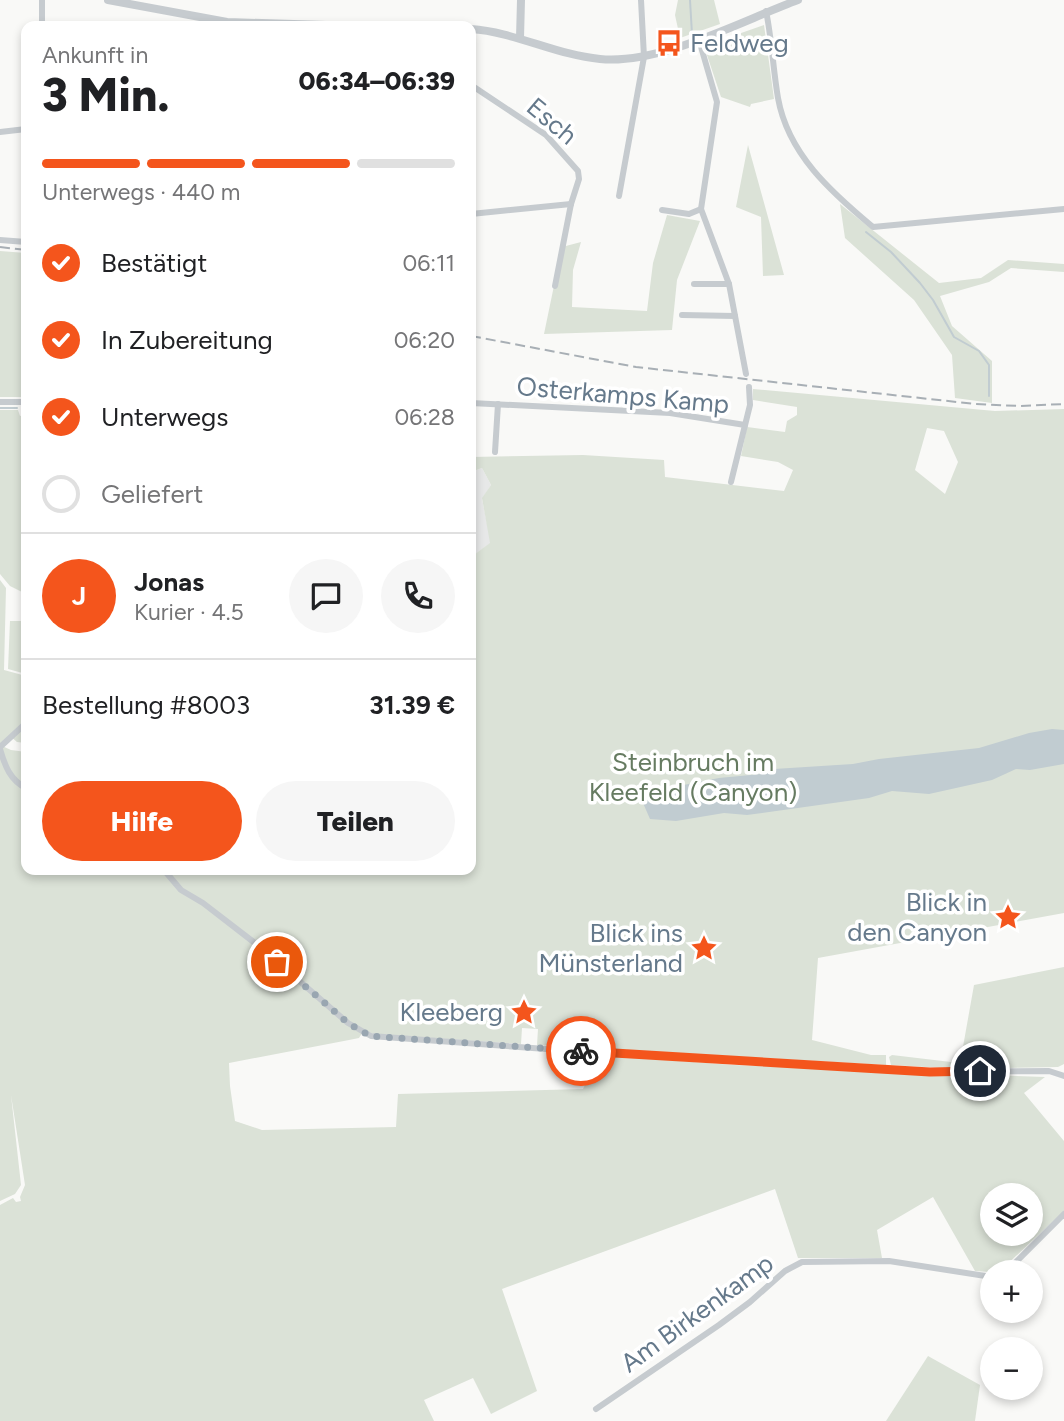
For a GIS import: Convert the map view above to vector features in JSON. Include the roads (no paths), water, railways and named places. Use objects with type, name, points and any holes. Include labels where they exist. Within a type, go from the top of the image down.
[{"type":"street","points":[[42,0],[42,21]]},
{"type":"street","points":[[108,0],[212,21]]},
{"type":"street","points":[[520,38],[521,0]]},
{"type":"street","points":[[619,197],[644,57],[641,0]]},
{"type":"street","points":[[476,30],[520,38],[587,57],[612,60],[644,57],[699,40],[798,0]]},
{"type":"street","points":[[766,11],[778,100],[784,124],[798,150],[831,192],[873,227],[1064,209]]},
{"type":"street","points":[[699,40],[717,102],[701,209],[729,284],[746,374]]},
{"type":"street","name":"Esch","points":[[476,88],[546,135],[578,171],[579,179],[571,204],[555,286]]},
{"type":"street","points":[[0,132],[21,130]]},
{"type":"street","points":[[476,214],[571,204]]},
{"type":"street","points":[[662,210],[689,214],[701,209]]},
{"type":"street","points":[[0,240],[21,242]]},
{"type":"street","points":[[694,284],[729,284]]},
{"type":"street","points":[[682,315],[735,316]]},
{"type":"street","name":"Osterkamps Kamp","points":[[731,482],[750,405],[749,387]]},
{"type":"street","points":[[0,402],[21,402]]},
{"type":"street","name":"Osterkamps Kamp","points":[[476,403],[670,413],[745,425]]},
{"type":"street","name":"Osterkamps Kamp","points":[[495,452],[498,404]]},
{"type":"street","points":[[21,728],[0,748],[8,772],[21,785]]},
{"type":"street","points":[[168,875],[181,890],[203,903],[260,947],[348,1023],[370,1036],[930,1072],[1049,1071],[1064,1076]]},
{"type":"street","points":[[1018,1260],[1064,1214]]},
{"type":"street","name":"Am Birkenkamp","points":[[596,1409],[719,1325],[785,1271],[802,1262],[889,1261],[980,1275]]},
{"type":"waterway","points":[[690,0],[692,34]]},
{"type":"waterway","points":[[866,232],[891,252],[920,283],[954,337],[979,351],[989,365],[989,396]]},
{"type":"waterway","points":[[0,408],[17,408]]},
{"type":"railway","points":[[0,247],[21,249]]},
{"type":"railway","points":[[476,337],[636,367],[975,404],[1064,404]]},
{"type":"place","name":"Feldweg","points":[[669,43]]},
{"type":"place","name":"Blick in den Canyon","points":[[1008,917]]},
{"type":"place","name":"Blick ins Münsterland","points":[[704,948]]},
{"type":"place","name":"Kleeberg","points":[[524,1012]]},
{"type":"park label","name":"Steinbruch im Kleefeld (Canyon)","points":[[693,777]]}]
